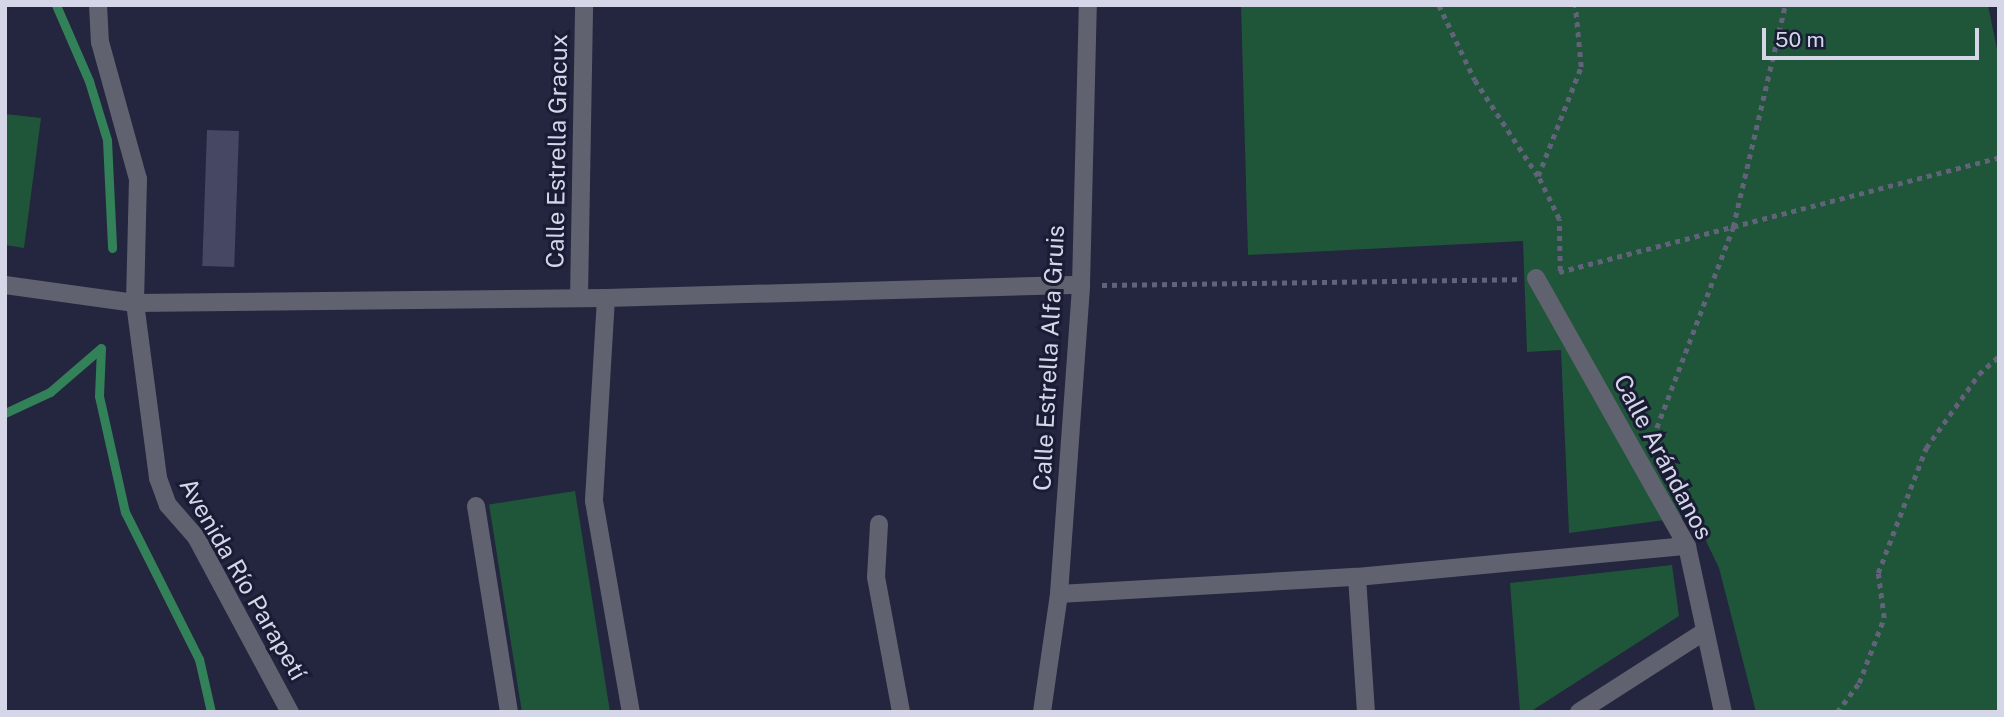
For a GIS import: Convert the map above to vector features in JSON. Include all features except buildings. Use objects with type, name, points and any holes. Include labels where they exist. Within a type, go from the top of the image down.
[{"type":"street","name":"Avenida Río Parapetí","points":[[98,5],[100,42],[138,178],[135,303],[158,478],[168,505],[196,537],[290,712]]},
{"type":"street","name":"Calle Estrella Gracux","points":[[579,298],[584,5]]},
{"type":"street","name":"Calle Estrella Alfa Gruis","points":[[1036,711],[1059,594],[1081,285],[1088,5]]},
{"type":"street","name":"Calle Arándanos","points":[[1536,278],[1687,546],[1723,712]]},
{"type":"street","points":[[5,285],[135,303],[606,298],[1081,285]]},
{"type":"street","points":[[606,298],[593,501],[631,712]]},
{"type":"street","points":[[476,506],[509,712]]},
{"type":"street","points":[[879,524],[876,577],[901,712]]},
{"type":"street","points":[[1059,594],[1357,577],[1687,546]]},
{"type":"street","points":[[1357,577],[1366,712]]},
{"type":"street","points":[[1579,712],[1705,631]]},
{"type":"path","points":[[1439,5],[1475,80],[1538,176],[1559,219],[1560,272]]},
{"type":"path","points":[[1538,176],[1581,67],[1575,5]]},
{"type":"path","points":[[1643,464],[1733,227],[1785,5]]},
{"type":"path","points":[[1081,285],[1536,278],[1999,157]]},
{"type":"path","points":[[1837,712],[1859,683],[1884,618],[1878,573],[1926,448],[1979,374],[1999,356]]},
{"type":"green space","points":[[1241,5],[1988,5],[1999,59],[1999,712],[1756,712],[1719,568],[1694,516],[1569,533],[1561,350],[1527,352],[1523,241],[1248,255]]},
{"type":"green space","points":[[5,114],[41,118],[24,248],[5,245]]},
{"type":"green space","points":[[575,491],[610,712],[522,712],[489,505]]},
{"type":"green space","points":[[1672,565],[1679,616],[1530,712],[1520,712],[1510,583]]},
{"type":"waterway","points":[[56,5],[89,81],[107,140],[112,248]]},
{"type":"waterway","points":[[101,348],[99,396],[125,512],[199,659],[211,712]]},
{"type":"waterway","points":[[5,413],[50,392],[101,348]]}]
